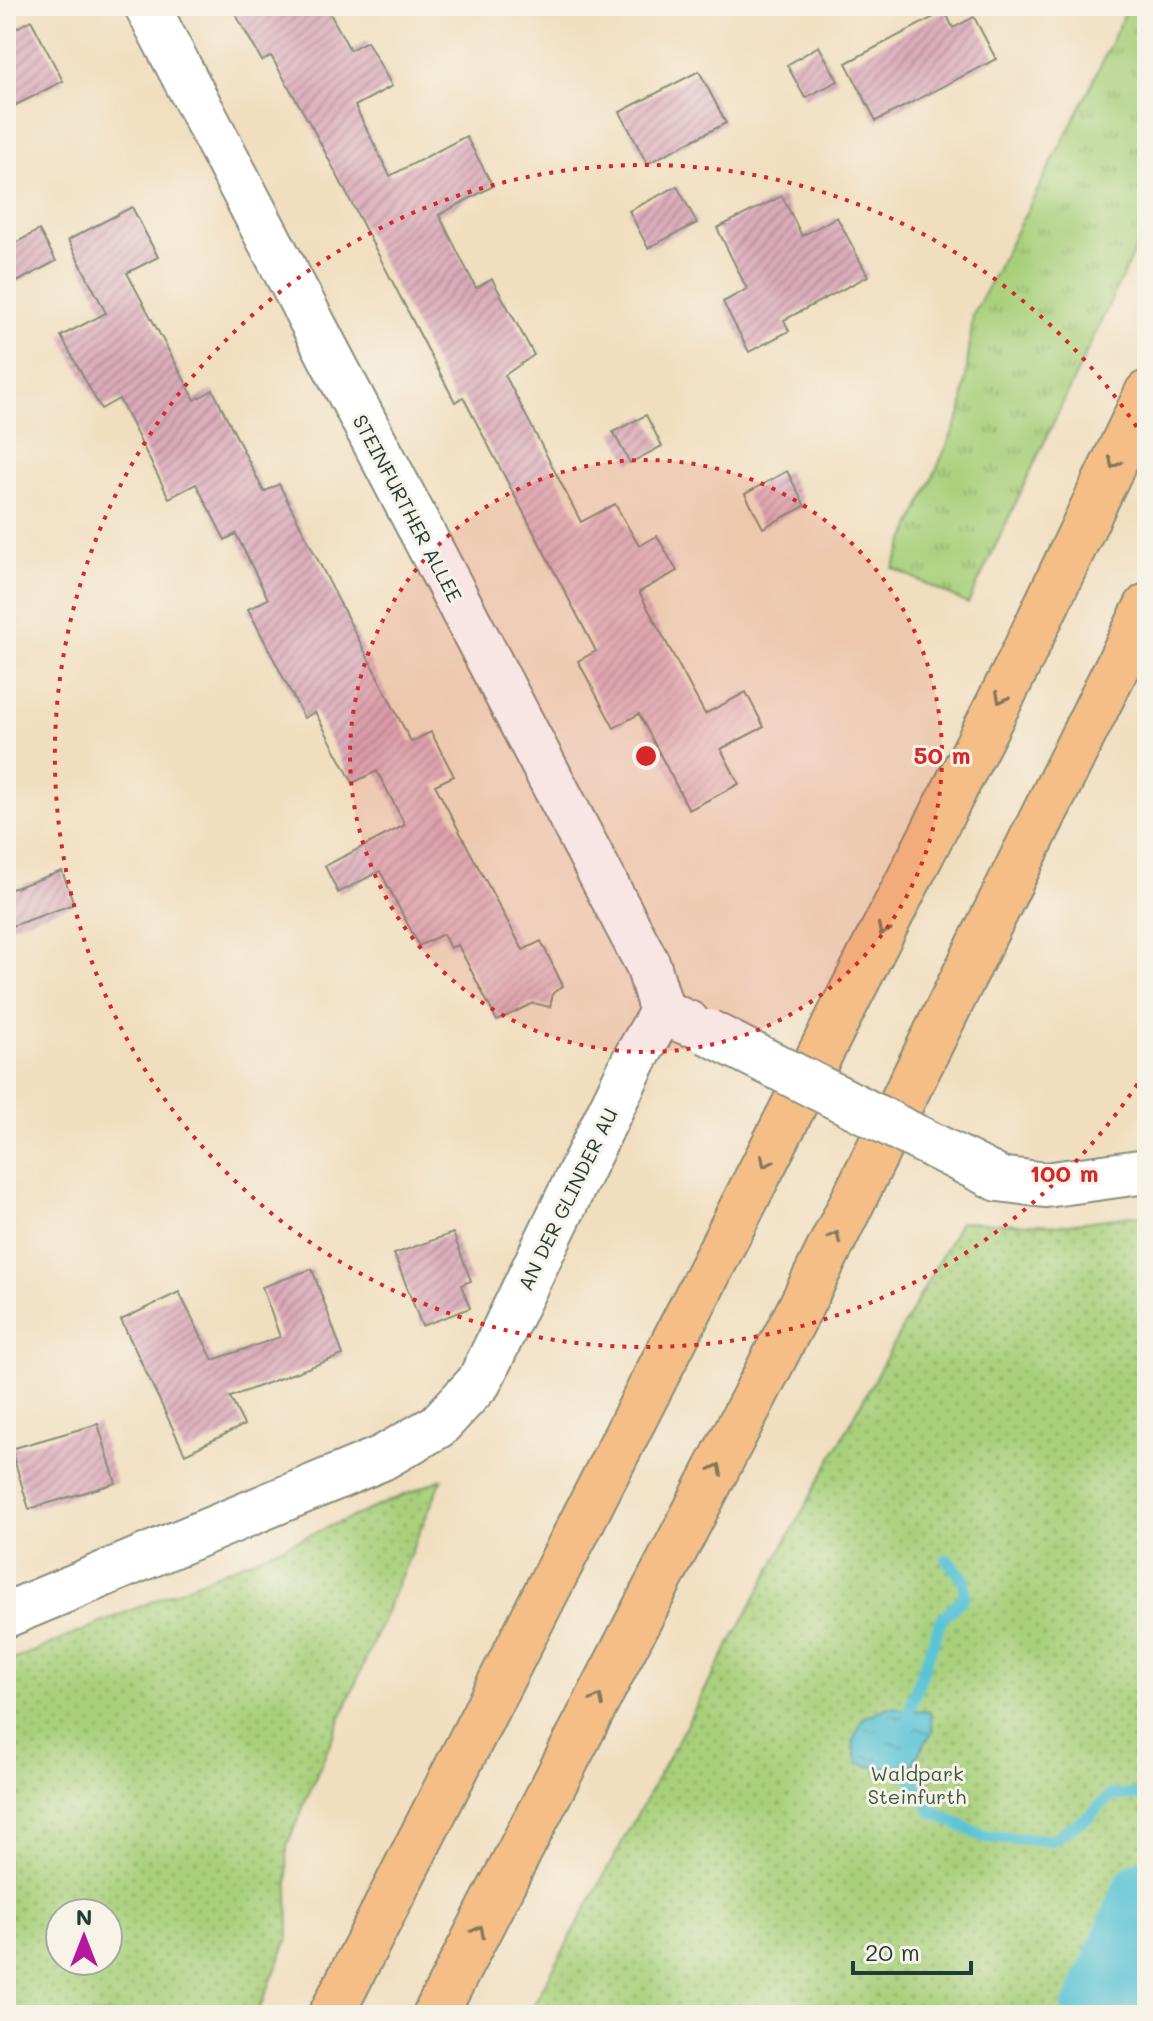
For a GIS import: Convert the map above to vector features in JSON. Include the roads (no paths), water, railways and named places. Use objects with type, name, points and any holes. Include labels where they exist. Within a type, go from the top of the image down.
[{"type":"highway","points":[[331,2015],[1017,667],[1147,393]]},
{"type":"highway","points":[[439,2008],[800,1308],[1147,606]]},
{"type":"street","name":"STEINFURTHER ALLEE","points":[[147,6],[648,965],[662,1012]]},
{"type":"street","points":[[662,1012],[708,1032],[999,1179],[1045,1185],[1147,1171]]},
{"type":"street","name":"AN DER GLINDER AU","points":[[6,1615],[382,1458],[438,1426],[479,1382],[635,1059],[662,1012]]},
{"type":"water","points":[[888,1707],[930,1712],[933,1730],[908,1772],[858,1764],[853,1741],[863,1718]]},
{"type":"waterway","points":[[910,1707],[941,1620],[964,1597],[964,1579],[947,1560]]},
{"type":"waterway","points":[[908,1772],[931,1811],[985,1837],[1051,1840],[1088,1817],[1111,1795],[1147,1795]]},
{"type":"waterway","points":[[1096,2015],[1147,1894]]},
{"type":"park label","name":"Waldpark Steinfurth","points":[[917,1784]]}]
